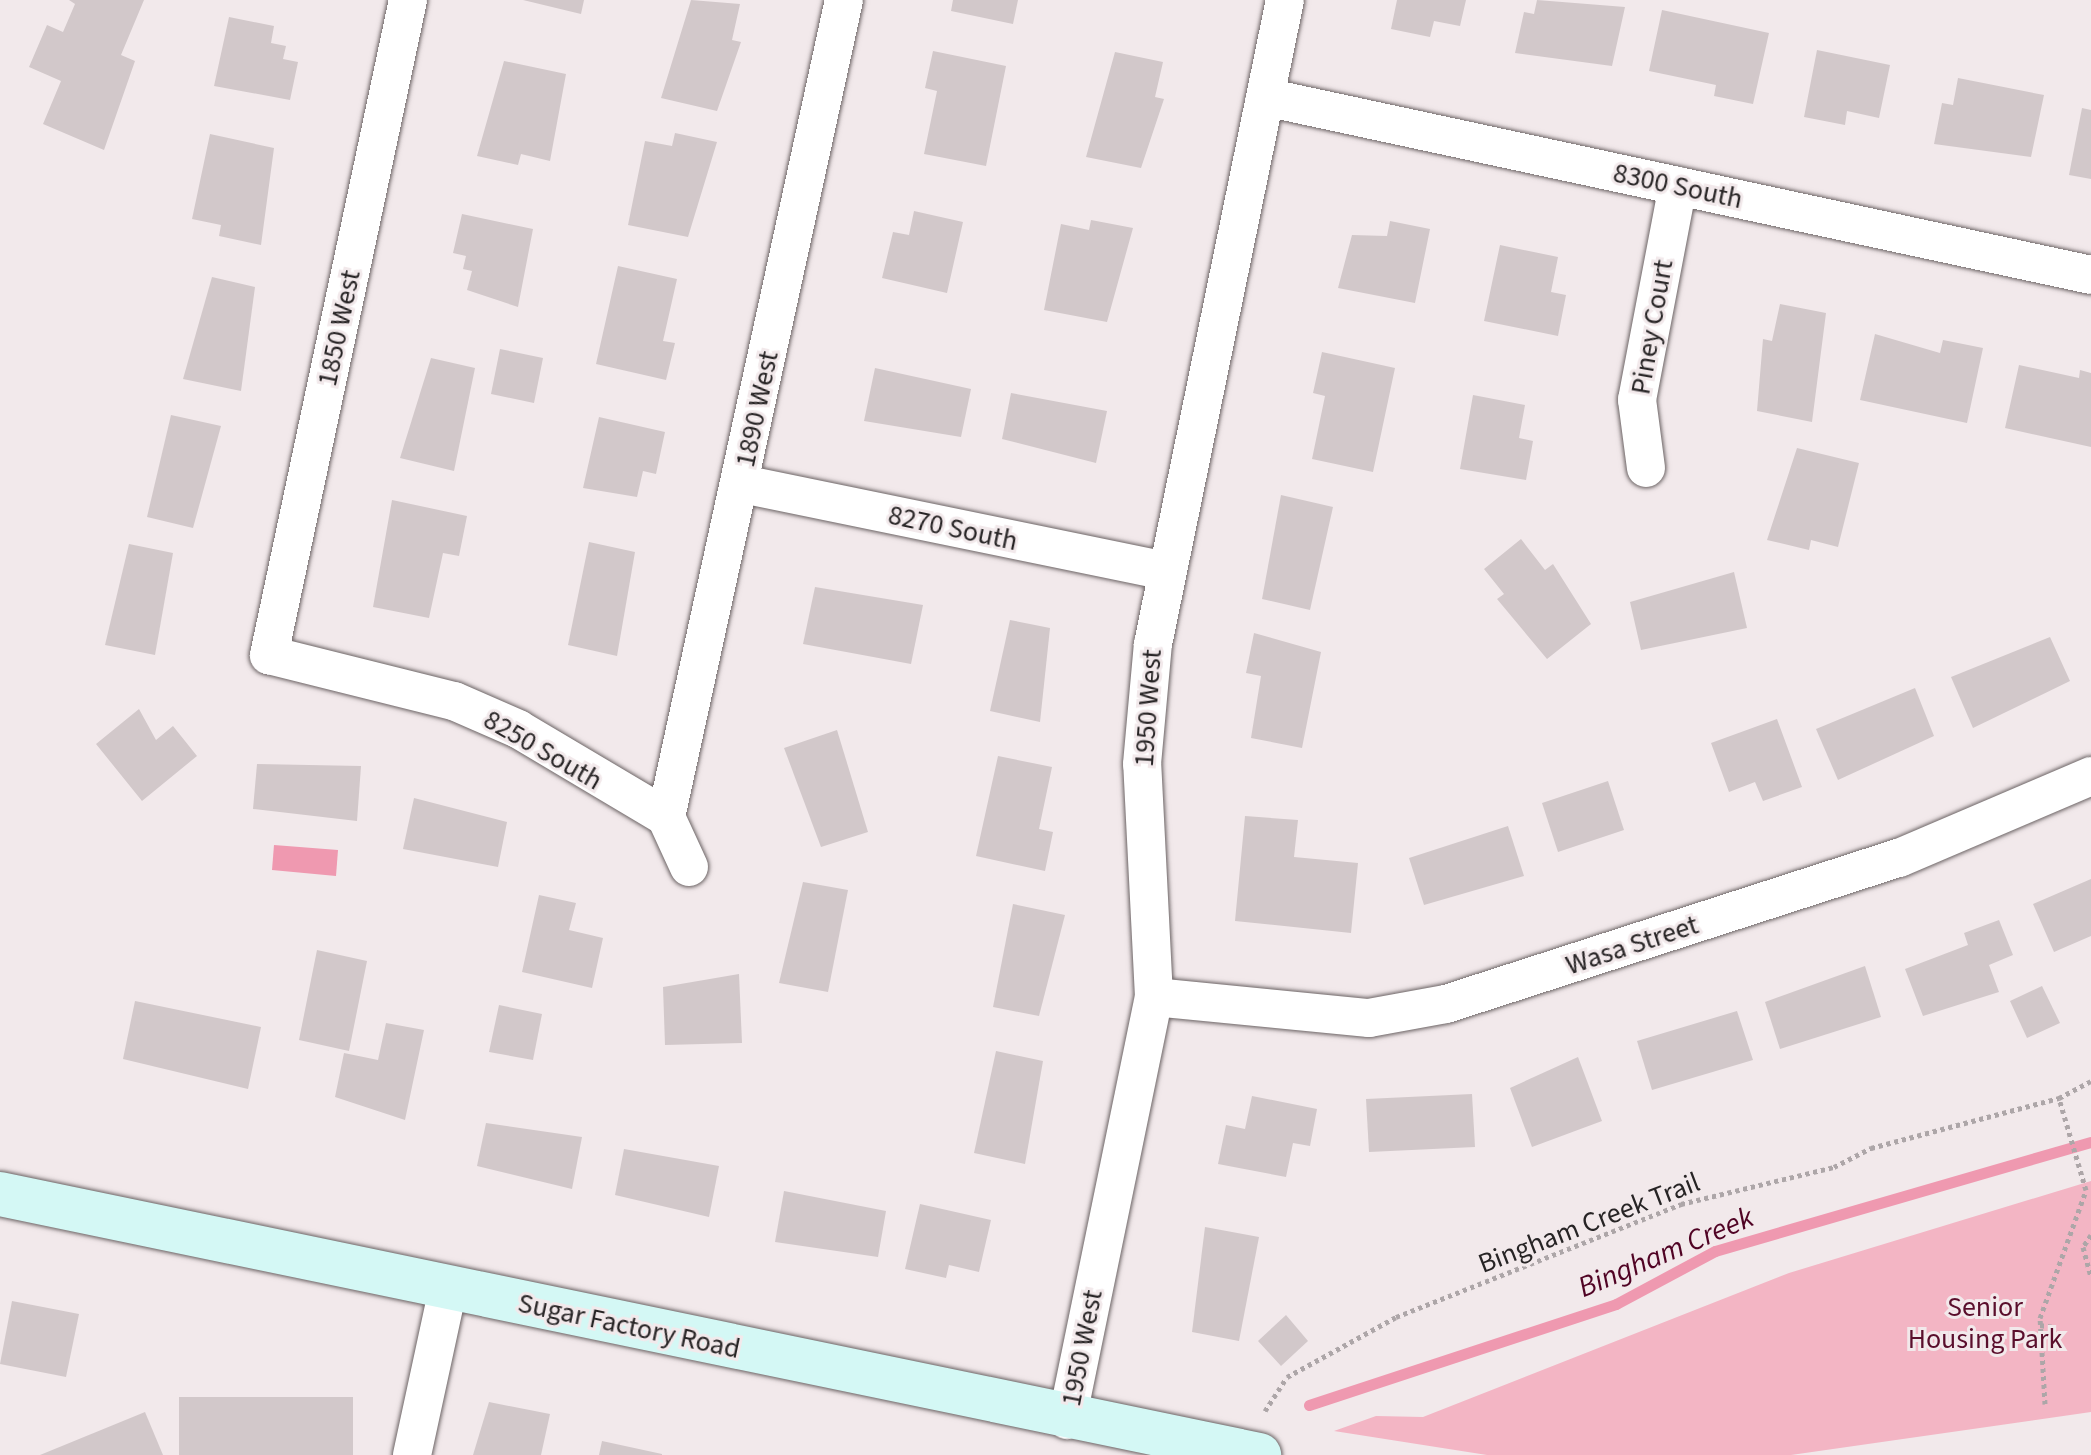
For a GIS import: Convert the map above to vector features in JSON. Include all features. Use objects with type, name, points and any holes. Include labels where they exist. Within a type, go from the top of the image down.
[{"type":"street","name":"1850 West","points":[[269,655],[408,0]]},
{"type":"street","name":"1890 West","points":[[666,817],[742,484],[844,0]]},
{"type":"street","name":"1950 West","points":[[1067,1420],[1154,997],[1142,764],[1165,571],[1285,0]]},
{"type":"street","name":"8300 South","points":[[1265,97],[2091,275]]},
{"type":"street","name":"Piney Court","points":[[1646,468],[1637,400],[1678,186]]},
{"type":"street","name":"8270 South","points":[[742,484],[1165,571]]},
{"type":"street","name":"8250 South","points":[[269,655],[454,701],[518,729],[666,817]]},
{"type":"street","name":"Wasa Street","points":[[1154,997],[1369,1018],[1446,1004],[1899,858],[2091,776]]},
{"type":"street","points":[[666,817],[689,867]]},
{"type":"street","name":"Sugar Factory Road","points":[[0,1194],[1067,1420],[1259,1455]]},
{"type":"street","points":[[412,1455],[448,1288]]},
{"type":"path","name":"Bingham Creek Trail","points":[[1265,1411],[1287,1377],[1396,1317],[1681,1204],[2059,1098],[2091,1081]]},
{"type":"path","points":[[2045,1404],[2040,1325],[2083,1208],[2085,1183],[2059,1098]]},
{"type":"path","points":[[2091,1235],[2083,1247],[2091,1276]]},
{"type":"path","points":[[2040,1325],[2054,1327]]},
{"type":"green space","name":"Senior Housing Park","points":[[2091,1181],[2091,1412],[1791,1455],[1487,1455],[1334,1431],[1376,1416],[1423,1417],[1789,1273]]},
{"type":"shaded area","points":[[274,845],[338,850],[336,876],[272,870]]},
{"type":"building","points":[[69,0],[144,0],[121,55],[135,61],[104,150],[43,124],[61,81],[29,67],[47,25],[63,32],[75,4]]},
{"type":"building","points":[[523,0],[584,0],[581,14]]},
{"type":"building","points":[[691,0],[740,4],[732,40],[741,42],[717,111],[661,98]]},
{"type":"building","points":[[953,0],[1018,0],[1013,24],[951,11]]},
{"type":"building","points":[[1397,0],[1466,0],[1460,26],[1434,21],[1430,37],[1391,29]]},
{"type":"building","points":[[1537,0],[1625,7],[1612,66],[1515,53],[1524,12],[1534,14]]},
{"type":"building","points":[[1662,10],[1769,33],[1753,104],[1714,96],[1716,85],[1649,71]]},
{"type":"building","points":[[229,17],[274,26],[271,43],[286,46],[283,59],[298,62],[290,100],[214,86]]},
{"type":"building","points":[[1817,50],[1890,65],[1879,118],[1847,111],[1845,125],[1804,117]]},
{"type":"building","points":[[933,51],[1006,66],[986,166],[924,154],[937,91],[925,88]]},
{"type":"building","points":[[1115,52],[1163,62],[1155,97],[1164,99],[1141,168],[1086,157]]},
{"type":"building","points":[[504,61],[566,74],[550,161],[521,154],[518,165],[477,156]]},
{"type":"building","points":[[1958,78],[2044,95],[2031,157],[1934,144],[1942,103],[1953,105]]},
{"type":"building","points":[[2082,108],[2091,110],[2091,179],[2069,175]]},
{"type":"building","points":[[675,133],[717,142],[688,237],[628,225],[645,141],[672,146]]},
{"type":"building","points":[[210,134],[274,148],[261,245],[219,236],[221,225],[192,219]]},
{"type":"building","points":[[914,211],[963,222],[947,293],[882,278],[893,232],[909,235]]},
{"type":"building","points":[[462,214],[533,229],[518,307],[467,290],[472,271],[463,269],[466,256],[453,253]]},
{"type":"building","points":[[1091,220],[1133,228],[1107,322],[1044,310],[1061,224],[1089,230]]},
{"type":"building","points":[[1390,221],[1430,229],[1415,303],[1338,288],[1352,235],[1387,236]]},
{"type":"building","points":[[1500,245],[1558,257],[1551,292],[1566,295],[1558,336],[1484,321]]},
{"type":"building","points":[[618,266],[677,279],[663,341],[675,343],[666,380],[596,364]]},
{"type":"building","points":[[212,277],[255,287],[241,391],[183,379]]},
{"type":"building","points":[[1780,304],[1826,313],[1812,422],[1757,411],[1763,339],[1772,341]]},
{"type":"building","points":[[1875,334],[1940,353],[1943,340],[1983,348],[1967,423],[1860,400]]},
{"type":"building","points":[[500,349],[543,358],[534,403],[491,394]]},
{"type":"building","points":[[1322,352],[1395,368],[1373,472],[1312,459],[1325,396],[1313,393]]},
{"type":"building","points":[[431,358],[475,368],[454,471],[400,458]]},
{"type":"building","points":[[2019,365],[2079,378],[2080,370],[2091,373],[2091,447],[2005,428]]},
{"type":"building","points":[[875,368],[971,389],[961,437],[864,421]]},
{"type":"building","points":[[1011,393],[1107,411],[1096,463],[1002,439]]},
{"type":"building","points":[[1473,395],[1525,405],[1519,438],[1533,441],[1526,480],[1460,469]]},
{"type":"building","points":[[171,415],[221,426],[193,528],[147,517]]},
{"type":"building","points":[[599,417],[665,432],[656,474],[643,471],[637,497],[583,488]]},
{"type":"building","points":[[1797,448],[1859,463],[1838,547],[1811,540],[1809,550],[1767,540]]},
{"type":"building","points":[[1281,495],[1333,507],[1310,610],[1262,599]]},
{"type":"building","points":[[392,500],[467,516],[459,556],[443,553],[429,618],[373,607]]},
{"type":"building","points":[[1521,539],[1545,570],[1553,564],[1591,624],[1547,659],[1497,599],[1504,594],[1484,569]]},
{"type":"building","points":[[589,542],[635,552],[617,656],[568,645]]},
{"type":"building","points":[[129,544],[173,553],[155,655],[105,645]]},
{"type":"building","points":[[1734,572],[1747,628],[1641,650],[1630,602]]},
{"type":"building","points":[[815,587],[923,605],[911,664],[803,644]]},
{"type":"building","points":[[1010,620],[1050,628],[1040,722],[990,711]]},
{"type":"building","points":[[1254,633],[1321,652],[1302,748],[1251,738],[1261,676],[1246,673]]},
{"type":"building","points":[[2050,637],[2070,681],[1973,728],[1951,677]]},
{"type":"building","points":[[1915,688],[1934,736],[1838,780],[1816,729]]},
{"type":"building","points":[[139,709],[156,740],[173,726],[197,756],[142,801],[96,744]]},
{"type":"building","points":[[1777,719],[1802,787],[1763,801],[1755,782],[1729,792],[1711,743]]},
{"type":"building","points":[[837,730],[868,832],[821,847],[784,748]]},
{"type":"building","points":[[998,756],[1052,767],[1039,829],[1053,832],[1045,871],[976,856]]},
{"type":"building","points":[[257,764],[361,766],[357,821],[253,809]]},
{"type":"building","points":[[1608,781],[1624,830],[1558,852],[1542,803]]},
{"type":"building","points":[[414,798],[507,822],[498,867],[403,849]]},
{"type":"building","points":[[1245,816],[1298,820],[1294,857],[1358,863],[1351,933],[1235,921]]},
{"type":"building","points":[[1508,826],[1524,876],[1424,905],[1409,858]]},
{"type":"building","points":[[2091,879],[2091,936],[2054,952],[2033,904]]},
{"type":"building","points":[[803,882],[848,890],[828,992],[779,983]]},
{"type":"building","points":[[539,895],[576,903],[569,930],[603,938],[592,988],[522,972]]},
{"type":"building","points":[[1013,904],[1065,915],[1039,1016],[993,1007]]},
{"type":"building","points":[[1999,920],[2013,955],[1989,965],[1999,992],[1923,1016],[1905,969],[1968,945],[1964,933]]},
{"type":"building","points":[[317,950],[367,961],[349,1051],[299,1040]]},
{"type":"building","points":[[1865,966],[1881,1017],[1780,1049],[1765,1002]]},
{"type":"building","points":[[739,974],[742,1043],[665,1045],[663,987]]},
{"type":"building","points":[[2042,986],[2060,1023],[2027,1038],[2010,1001]]},
{"type":"building","points":[[135,1001],[261,1027],[248,1089],[123,1059]]},
{"type":"building","points":[[499,1005],[542,1014],[533,1060],[489,1052]]},
{"type":"building","points":[[1737,1011],[1753,1060],[1652,1090],[1637,1041]]},
{"type":"building","points":[[386,1023],[424,1030],[405,1120],[335,1097],[344,1053],[378,1060]]},
{"type":"building","points":[[996,1051],[1043,1061],[1025,1164],[974,1153]]},
{"type":"building","points":[[1578,1057],[1602,1121],[1532,1147],[1510,1088]]},
{"type":"building","points":[[1472,1094],[1475,1147],[1369,1152],[1366,1099]]},
{"type":"building","points":[[1252,1096],[1317,1109],[1310,1146],[1293,1143],[1286,1177],[1218,1164],[1226,1125],[1245,1129]]},
{"type":"building","points":[[486,1123],[582,1137],[572,1189],[477,1166]]},
{"type":"building","points":[[624,1149],[719,1166],[709,1217],[615,1195]]},
{"type":"building","points":[[784,1191],[886,1211],[878,1257],[775,1242]]},
{"type":"building","points":[[920,1204],[991,1220],[979,1272],[949,1265],[946,1278],[905,1269]]},
{"type":"building","points":[[1205,1227],[1259,1237],[1239,1341],[1192,1332]]},
{"type":"building","points":[[12,1301],[79,1314],[66,1377],[0,1364]]},
{"type":"building","points":[[1286,1315],[1308,1341],[1281,1366],[1258,1341]]},
{"type":"building","points":[[179,1397],[353,1397],[353,1455],[179,1455]]},
{"type":"building","points":[[489,1402],[550,1414],[541,1455],[473,1455]]},
{"type":"building","points":[[145,1412],[163,1455],[40,1455]]},
{"type":"building","points":[[602,1441],[662,1454],[662,1455],[599,1455]]},
{"type":"waterway","name":"Bingham Creek","points":[[1309,1405],[1616,1304],[1715,1251],[2091,1142]]}]
